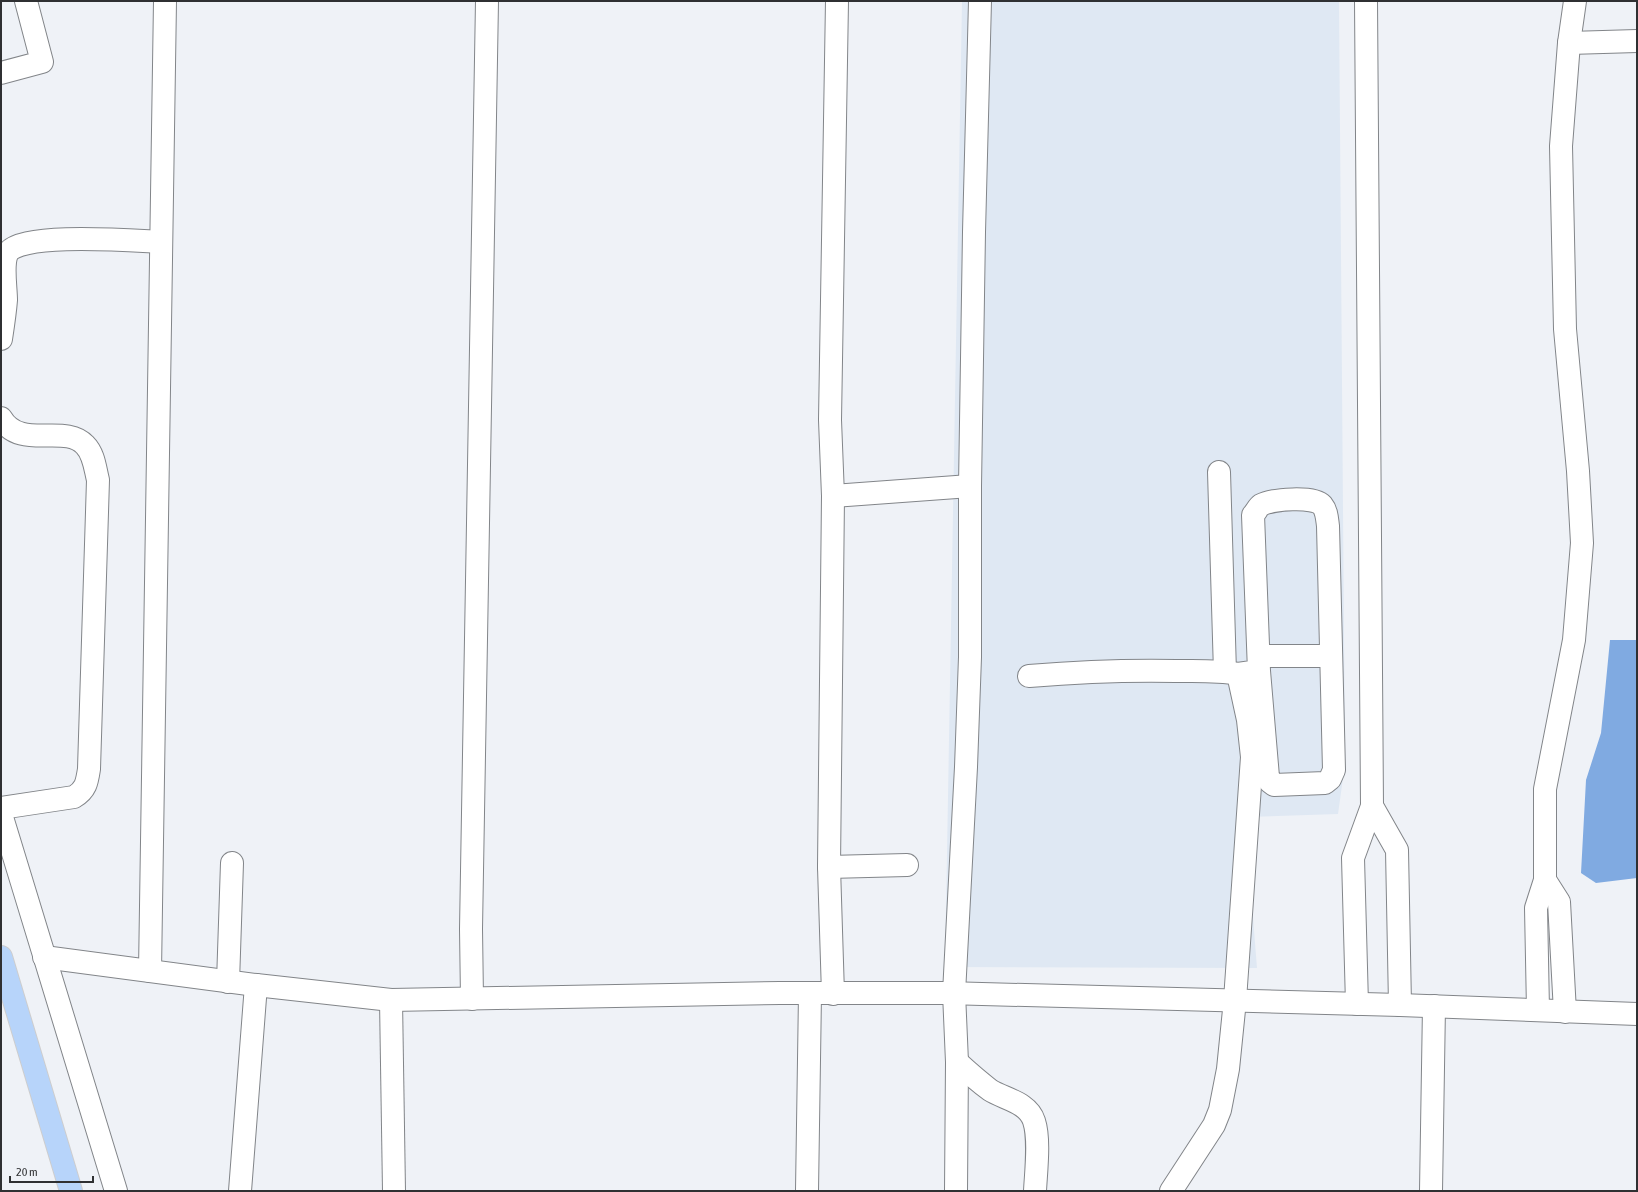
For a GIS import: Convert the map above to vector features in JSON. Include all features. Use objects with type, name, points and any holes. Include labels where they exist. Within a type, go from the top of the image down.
[{"type":"main road","points":[[1,957],[71,1191]]},
{"type":"street","points":[[1,73],[42,62],[26,1]]},
{"type":"street","points":[[150,971],[165,1]]},
{"type":"street","points":[[472,999],[471,921],[487,1]]},
{"type":"street","points":[[833,994],[828,867],[833,496],[830,420],[836,1]]},
{"type":"street","points":[[956,1191],[957,1062],[954,993],[970,665],[970,486],[974,232],[980,1]]},
{"type":"street","points":[[1357,1004],[1353,858],[1372,806],[1366,1]]},
{"type":"street","points":[[1538,1010],[1536,908],[1545,880],[1545,789],[1574,640],[1582,543],[1578,471],[1565,329],[1561,146],[1569,43],[1575,1]]},
{"type":"street","points":[[1569,43],[1637,41]]},
{"type":"street","points":[[1,339],[6,300],[7,253],[17,245],[30,242],[63,239],[161,242]]},
{"type":"street","points":[[1,418],[6,426],[12,431],[28,435],[71,437],[85,444],[92,456],[98,480],[89,769],[86,787],[74,798],[1,808]]},
{"type":"street","points":[[1171,1191],[1214,1125],[1220,1110],[1228,1069],[1235,1000],[1252,758],[1248,720],[1232,673],[1219,472]]},
{"type":"street","points":[[833,496],[970,486]]},
{"type":"street","points":[[1312,500],[1321,504],[1326,511],[1328,526],[1331,656],[1334,770],[1330,779],[1325,783],[1274,785],[1268,778],[1259,663],[1253,515],[1260,506],[1272,501],[1312,500]]},
{"type":"street","points":[[1029,676],[1086,672],[1232,673],[1259,663],[1331,656]]},
{"type":"street","points":[[1372,806],[1397,850],[1400,1005]]},
{"type":"street","points":[[1,814],[116,1191]]},
{"type":"street","points":[[228,982],[232,863]]},
{"type":"street","points":[[828,867],[907,865]]},
{"type":"street","points":[[1545,880],[1559,902],[1565,1012]]},
{"type":"street","points":[[44,957],[228,982],[391,1000],[954,993],[1434,1006],[1637,1014]]},
{"type":"street","points":[[240,1191],[256,985]]},
{"type":"street","points":[[807,1191],[810,994]]},
{"type":"street","points":[[391,1000],[394,1191]]},
{"type":"street","points":[[1431,1191],[1434,1006]]},
{"type":"street","points":[[957,1062],[991,1090],[1017,1102],[1034,1119],[1037,1145],[1035,1191]]},
{"type":"shaded area","points":[[962,1],[1339,1],[1345,764],[1338,814],[1245,817],[1257,968],[945,967]]},
{"type":"water","points":[[1610,640],[1637,640],[1637,878],[1596,883],[1581,873],[1586,780],[1601,733]]}]
